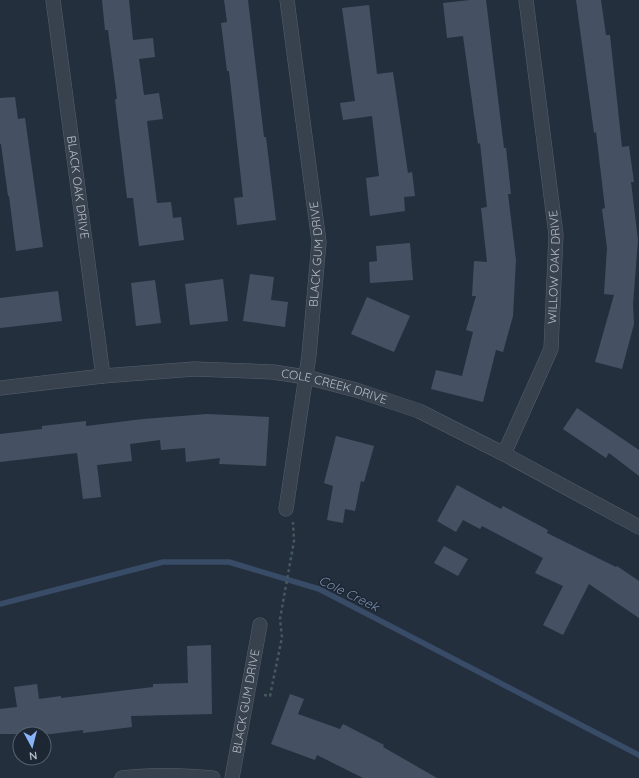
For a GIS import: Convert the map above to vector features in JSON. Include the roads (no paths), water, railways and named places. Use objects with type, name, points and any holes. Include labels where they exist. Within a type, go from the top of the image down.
[{"type":"street","name":"BLACK OAK DRIVE","points":[[53,0],[103,376]]},
{"type":"street","name":"BLACK GUM DRIVE","points":[[286,509],[306,377],[319,242],[287,0]]},
{"type":"street","name":"WILLOW OAK DRIVE","points":[[504,454],[551,349],[556,235],[526,0]]},
{"type":"street","name":"COLE CREEK DRIVE","points":[[0,388],[103,376],[194,369],[273,372],[306,377],[356,390],[419,411],[504,454],[639,527]]},
{"type":"street","name":"BLACK GUM DRIVE","points":[[232,778],[260,625]]},
{"type":"street","points":[[122,778],[142,776],[190,776],[213,778]]},
{"type":"waterway","name":"Cole Creek","points":[[0,604],[163,562],[229,562],[319,589],[639,755]]}]
